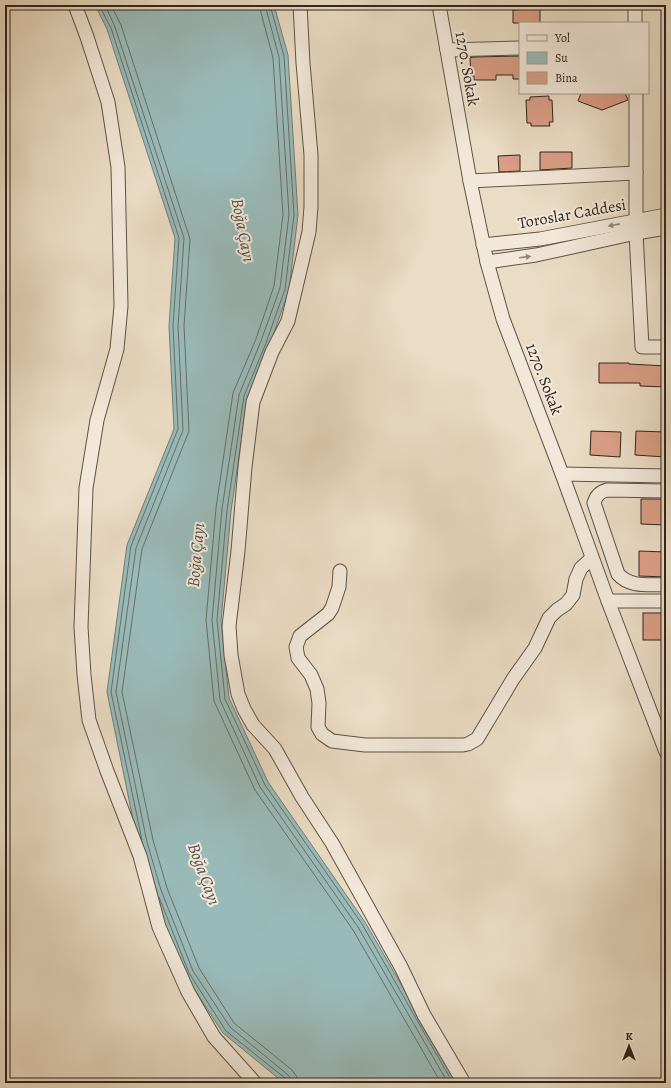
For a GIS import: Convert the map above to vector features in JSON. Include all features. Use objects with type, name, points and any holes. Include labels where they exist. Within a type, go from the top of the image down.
[{"type":"street","points":[[75,5],[108,102],[118,166],[121,306],[117,349],[97,420],[86,488],[81,627],[89,720],[140,856],[159,927],[188,992],[214,1037],[255,1083]]},
{"type":"street","points":[[300,5],[311,155],[311,207],[299,278],[288,320],[272,352],[253,402],[229,626],[232,655],[238,694],[244,709],[253,725],[275,749],[302,797],[332,843],[401,967],[424,1015],[464,1083]]},
{"type":"street","name":"1270. Sokak","points":[[439,5],[470,181],[487,262],[503,319],[562,474],[608,602],[666,752]]},
{"type":"street","points":[[635,5],[635,22]]},
{"type":"street","points":[[447,50],[519,48]]},
{"type":"street","points":[[636,94],[636,227],[642,347],[666,347]]},
{"type":"street","points":[[470,181],[636,173]]},
{"type":"street","name":"Toroslar Caddesi","points":[[487,262],[536,256],[636,227],[666,215]]},
{"type":"street","name":"Toroslar Caddesi","points":[[484,245],[636,227],[666,228]]},
{"type":"street","points":[[562,474],[666,476]]},
{"type":"street","points":[[666,491],[607,490],[599,493],[595,499],[594,506],[607,539],[618,574],[626,582],[636,584],[666,585]]},
{"type":"street","points":[[340,571],[339,587],[332,608],[328,614],[300,636],[296,646],[298,658],[311,675],[317,689],[319,703],[318,727],[322,734],[332,741],[365,745],[463,745],[477,739],[513,679],[535,648],[549,618],[566,604],[573,595],[576,579],[590,552],[607,539]]},
{"type":"street","points":[[608,602],[666,601]]},
{"type":"water","name":"Boğa Çayı","points":[[95,5],[274,5],[288,55],[298,215],[289,290],[270,344],[248,396],[231,511],[221,621],[229,698],[268,782],[365,922],[458,1083],[284,1083],[223,1033],[185,975],[153,893],[138,844],[107,692],[127,545],[174,429],[169,326],[175,238],[107,29]]},
{"type":"building","points":[[540,8],[540,22],[513,23],[513,10]]},
{"type":"building","points":[[519,56],[519,79],[513,79],[513,75],[496,75],[496,80],[474,80],[474,76],[471,76],[470,58]]},
{"type":"building","points":[[581,94],[625,94],[628,100],[602,110],[578,101]]},
{"type":"building","points":[[549,96],[549,100],[552,100],[553,122],[549,122],[550,126],[531,126],[531,123],[527,123],[526,100],[530,100],[530,97]]},
{"type":"building","points":[[540,152],[572,152],[572,168],[540,170]]},
{"type":"building","points":[[520,155],[520,171],[499,172],[498,156]]},
{"type":"building","points":[[599,363],[629,363],[666,366],[666,387],[640,386],[640,383],[599,383]]},
{"type":"building","points":[[591,431],[621,432],[620,457],[590,455]]},
{"type":"building","points":[[636,431],[666,432],[665,457],[635,455]]},
{"type":"building","points":[[641,499],[666,499],[666,525],[641,524]]},
{"type":"building","points":[[639,551],[666,552],[666,577],[639,576]]},
{"type":"building","points":[[643,613],[666,613],[666,640],[643,640]]}]
